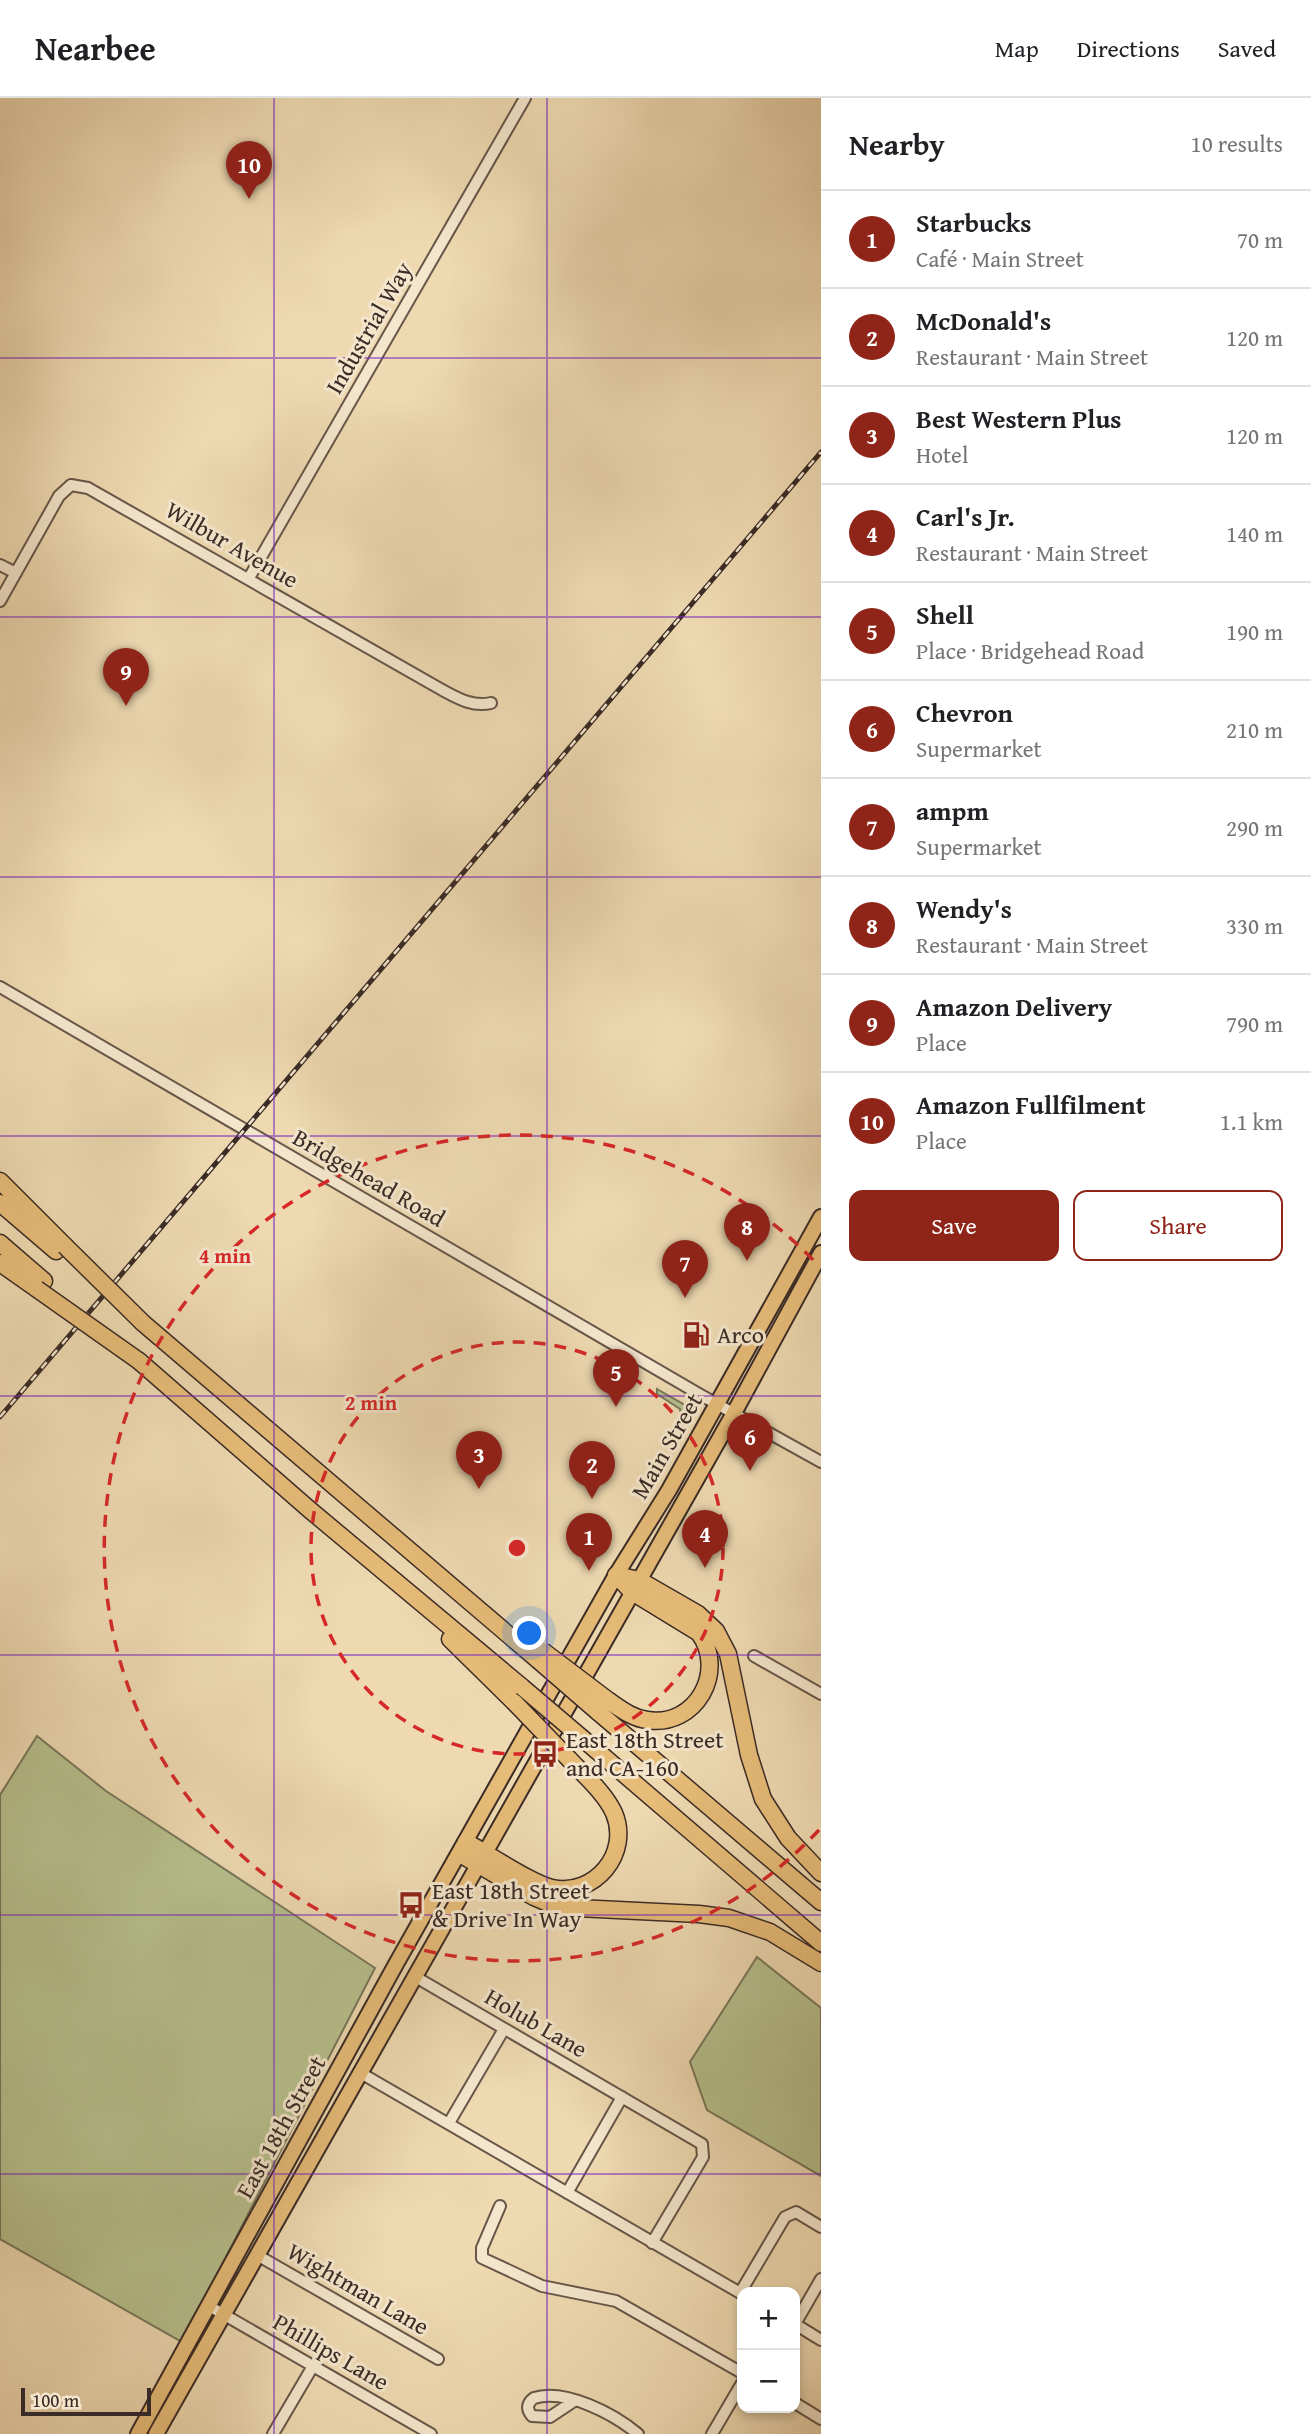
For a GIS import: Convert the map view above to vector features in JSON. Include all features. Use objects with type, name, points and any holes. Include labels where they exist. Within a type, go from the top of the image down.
[{"type":"highway","points":[[0,1181],[64,1252]]},
{"type":"highway","points":[[0,1203],[64,1252],[370,1517],[604,1706],[821,1902]]},
{"type":"highway","points":[[0,1243],[41,1285],[139,1361],[310,1510],[821,1942]]},
{"type":"highway","points":[[0,1263],[41,1285]]},
{"type":"highway","points":[[310,1510],[324,1529],[428,1617],[569,1759],[614,1812],[618,1838],[612,1861],[604,1871],[595,1880],[573,1889],[550,1888],[463,1848]]},
{"type":"highway","points":[[616,1575],[698,1614],[716,1631],[728,1654],[748,1755],[763,1799],[788,1838],[821,1873]]},
{"type":"highway","points":[[604,1706],[646,1720],[668,1719],[689,1709],[698,1700],[709,1680],[710,1654],[706,1642],[699,1633],[636,1586]]},
{"type":"highway","points":[[481,1858],[534,1897],[557,1907],[729,1918],[770,1932],[821,1963]]},
{"type":"main road","name":"Main Street","points":[[463,1848],[616,1575],[670,1490],[821,1217]]},
{"type":"main road","name":"Main Street","points":[[481,1858],[734,1413],[821,1253]]},
{"type":"main road","name":"East 18th Street","points":[[138,2434],[463,1848]]},
{"type":"main road","name":"East 18th Street","points":[[156,2434],[481,1858]]},
{"type":"street","name":"Industrial Way","points":[[249,578],[525,98]]},
{"type":"street","name":"Wilbur Avenue","points":[[0,601],[59,496],[71,485],[88,488],[454,697],[482,705],[491,703]]},
{"type":"street","points":[[0,565],[16,573]]},
{"type":"street","name":"Bridgehead Road","points":[[0,987],[821,1462]]},
{"type":"street","points":[[754,1656],[821,1694]]},
{"type":"street","name":"Holub Lane","points":[[414,1976],[702,2144],[703,2157],[652,2242]]},
{"type":"street","points":[[449,2123],[504,2029]]},
{"type":"street","points":[[359,2072],[737,2291]]},
{"type":"street","points":[[567,2193],[622,2097]]},
{"type":"street","points":[[500,2206],[482,2248],[482,2258],[533,2283],[616,2301],[737,2370]]},
{"type":"street","points":[[744,2287],[785,2217],[796,2212],[821,2227]]},
{"type":"street","name":"Wightman Lane","points":[[257,2255],[438,2359]]},
{"type":"street","points":[[800,2315],[821,2278]]},
{"type":"street","name":"Phillips Lane","points":[[209,2306],[431,2434]]},
{"type":"street","points":[[800,2327],[821,2340]]},
{"type":"street","points":[[273,2434],[313,2366]]},
{"type":"street","points":[[712,2434],[737,2392]]},
{"type":"street","points":[[574,2401],[586,2403],[638,2434]]},
{"type":"street","points":[[800,2406],[821,2419]]},
{"type":"green space","points":[[657,1389],[690,1408],[692,1419],[686,1429],[683,1427],[680,1409],[657,1394]]},
{"type":"green space","points":[[37,1736],[106,1791],[375,1968],[182,2342],[0,2239],[0,1795]]},
{"type":"green space","points":[[757,1957],[821,2008],[821,2176],[707,2110],[690,2062]]},
{"type":"railway","points":[[0,1417],[821,452]]},
{"type":"place","name":"Amazon Fullfilment","points":[[249,199]]},
{"type":"place","name":"Amazon Delivery","points":[[126,706]]},
{"type":"place","name":"Wendy's","points":[[747,1261]]},
{"type":"place","name":"ampm","points":[[685,1298]]},
{"type":"place","name":"Arco","points":[[696,1335]]},
{"type":"place","name":"Shell","points":[[616,1407]]},
{"type":"place","name":"Chevron","points":[[750,1471]]},
{"type":"place","name":"Best Western Plus","points":[[479,1489]]},
{"type":"place","name":"McDonald's","points":[[592,1499]]},
{"type":"place","name":"Carl's Jr.","points":[[705,1568]]},
{"type":"place","name":"Starbucks","points":[[589,1571]]},
{"type":"place","name":"East 18th Street and CA-160","points":[[545,1754]]},
{"type":"place","name":"East 18th Street & Drive In Way","points":[[411,1905]]}]
